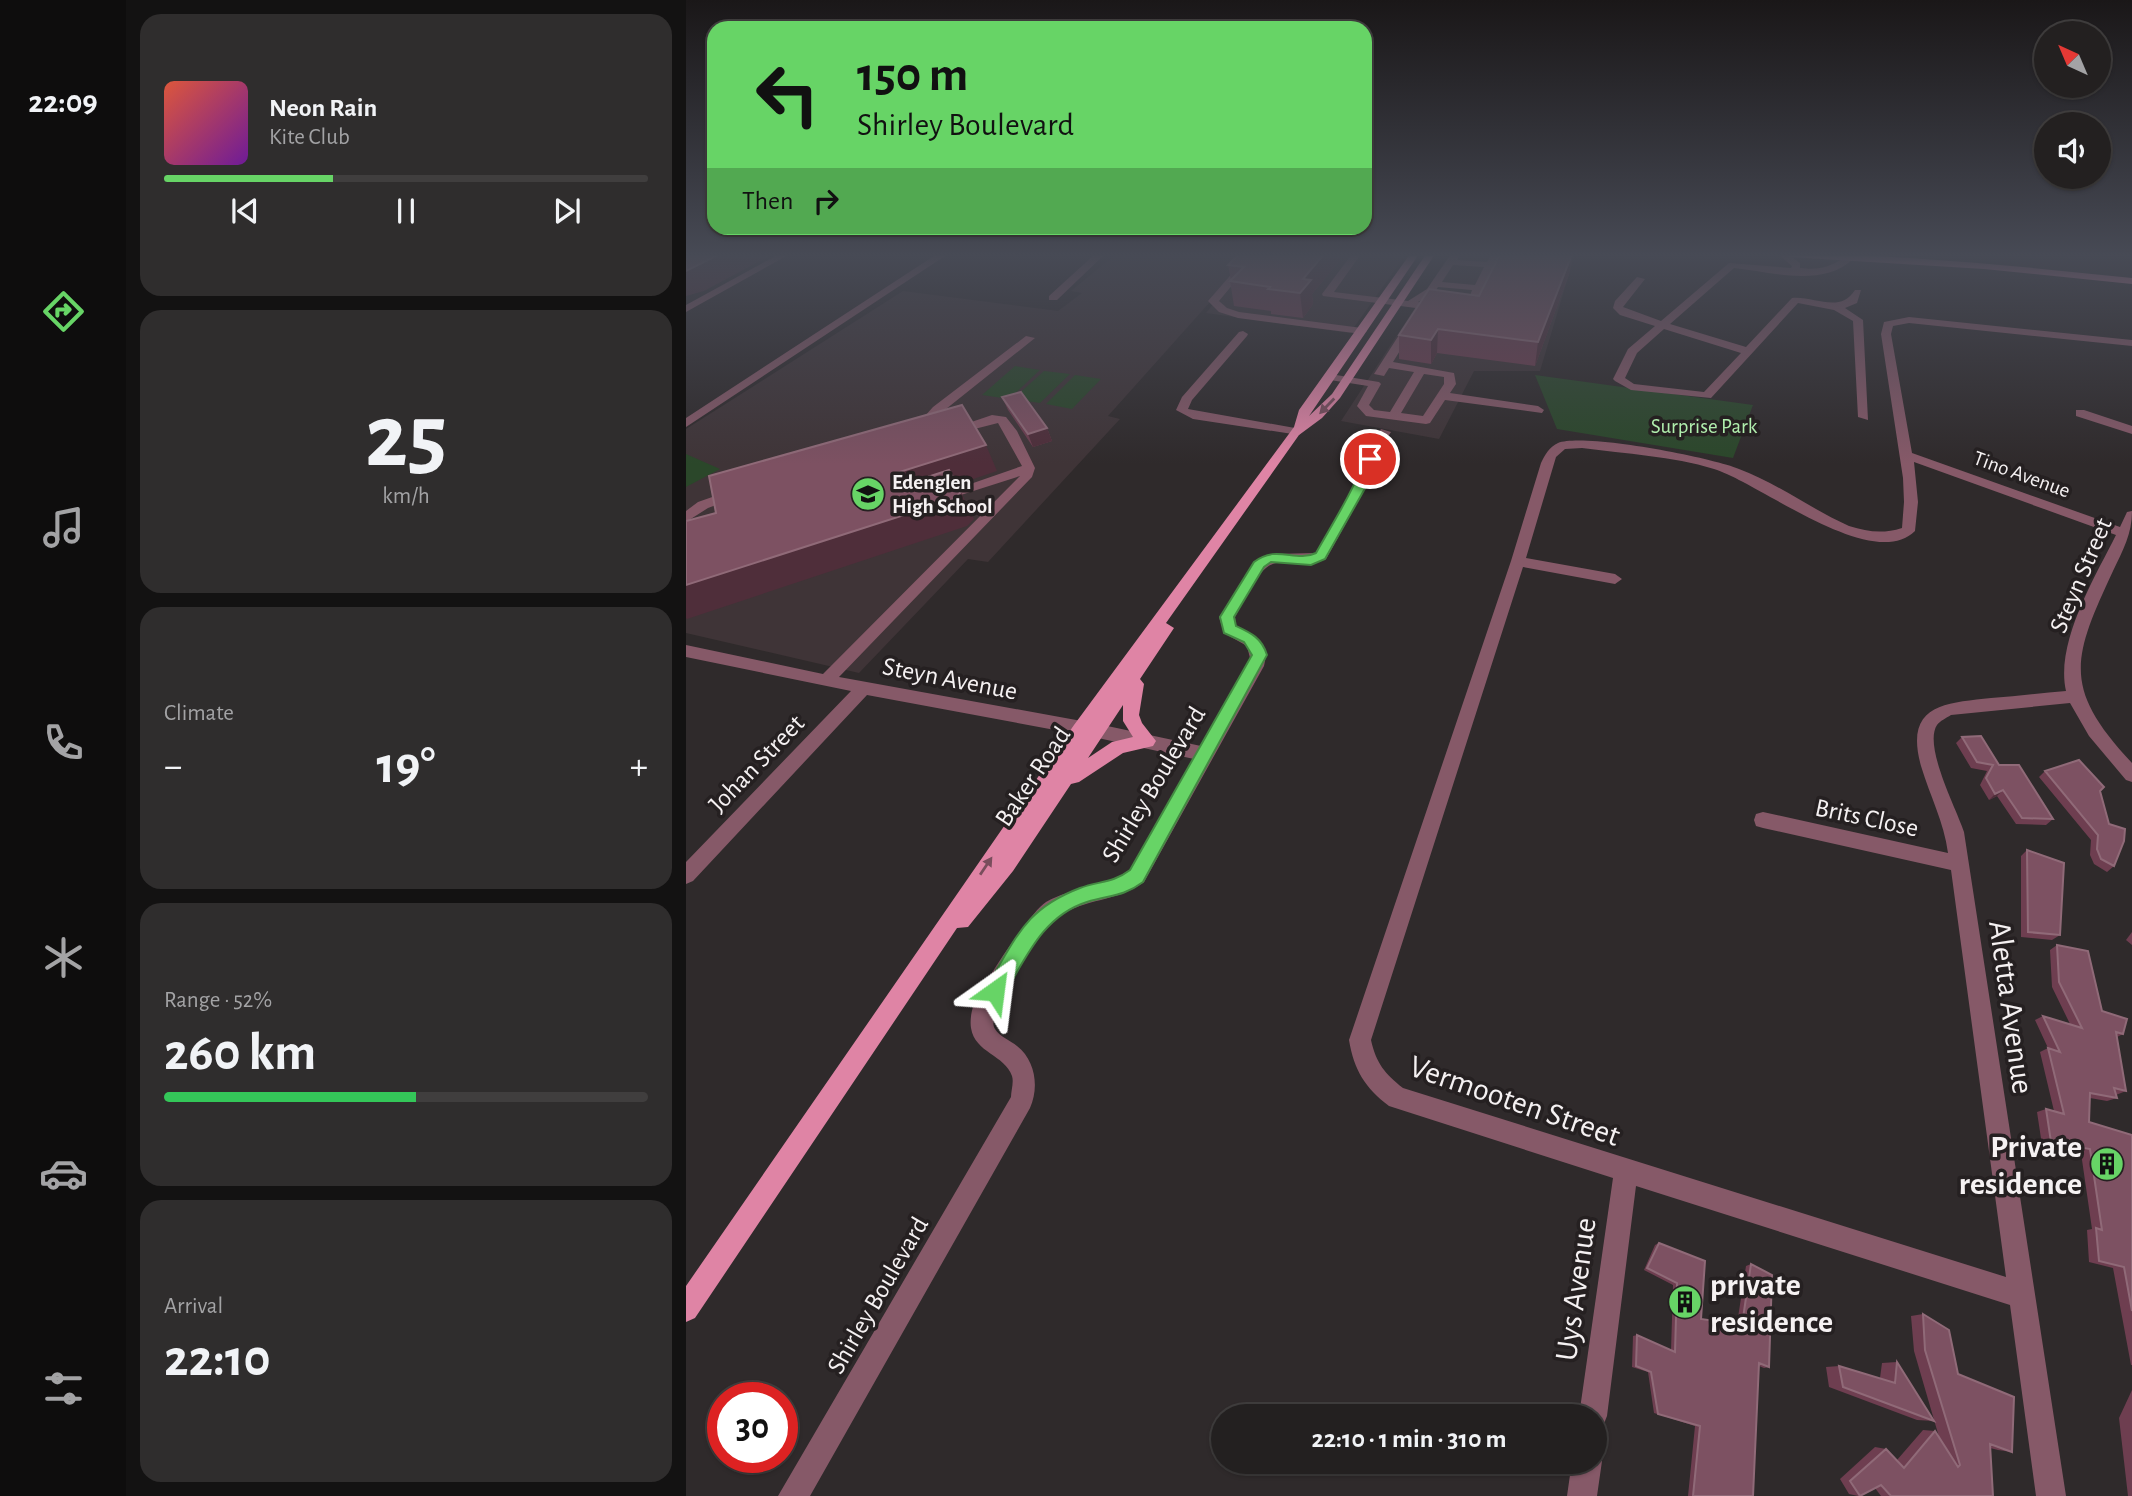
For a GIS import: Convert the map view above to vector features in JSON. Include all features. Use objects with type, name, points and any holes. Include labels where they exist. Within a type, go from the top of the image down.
[{"type":"main road","name":"Baker Road","points":[[686,1309],[922,965],[1089,730],[1169,608],[1297,429],[1306,410],[1367,324]]},
{"type":"main road","name":"Baker Road","points":[[1297,429],[1326,407],[1388,324]]},
{"type":"main road","name":"Baker Road","points":[[922,965],[990,887],[1062,785],[1089,730],[1139,671],[1165,633],[1169,608]]},
{"type":"main road","points":[[1139,671],[1129,711],[1135,729],[1147,741]]},
{"type":"main road","points":[[1062,785],[1118,747],[1147,741]]},
{"type":"street","points":[[686,423],[837,324]]},
{"type":"street","points":[[1306,324],[1362,331]]},
{"type":"street","points":[[1385,364],[1450,375],[1451,381],[1444,396],[1426,420],[1370,413],[1363,409],[1385,364],[1411,324]]},
{"type":"street","points":[[1657,324],[1746,351]]},
{"type":"street","points":[[1661,325],[1633,351],[1619,379],[1625,385],[1707,396],[1773,324]]},
{"type":"street","points":[[1858,324],[1864,417]]},
{"type":"street","points":[[1890,324],[1886,329],[1888,347],[1905,455]]},
{"type":"street","points":[[1946,324],[2132,343]]},
{"type":"street","points":[[1243,334],[1186,399],[1182,410],[1193,415],[1297,429]]},
{"type":"street","points":[[827,680],[877,626],[1023,483],[1029,468],[1011,430],[999,419],[926,437],[937,410],[1030,338]]},
{"type":"street","points":[[1393,417],[1421,369]]},
{"type":"street","points":[[1330,377],[1375,384]]},
{"type":"street","points":[[1444,396],[1538,410]]},
{"type":"street","points":[[2080,413],[2132,430]]},
{"type":"street","name":"Shirley Boulevard","points":[[793,1496],[1023,1100],[1024,1078],[1020,1067],[1012,1056],[988,1040],[982,1028],[983,1010],[1037,923],[1066,901],[1122,887],[1137,876],[1260,655],[1250,639],[1229,629],[1227,617],[1259,565],[1266,559],[1273,556],[1311,561],[1321,556],[1370,469],[1374,451],[1385,432]]},
{"type":"street","name":"Vermooten Street","points":[[1905,455],[1912,525],[1902,535],[1882,537],[1826,522],[1752,479],[1720,467],[1582,443],[1562,445],[1552,452],[1360,1040],[1364,1064],[1378,1084],[1397,1098],[2021,1295]]},
{"type":"street","name":"Tino Avenue","points":[[1905,455],[2124,533]]},
{"type":"street","points":[[929,500],[1029,468]]},
{"type":"street","points":[[686,518],[703,505],[750,488]]},
{"type":"street","name":"Steyn Street","points":[[2076,696],[2072,681],[2072,659],[2078,637],[2132,515]]},
{"type":"street","points":[[1518,561],[1615,579]]},
{"type":"street","name":"Steyn Avenue","points":[[686,651],[1204,754]]},
{"type":"street","name":"Johan Street","points":[[686,875],[865,687]]},
{"type":"street","points":[[2076,696],[2105,743],[2132,775]]},
{"type":"street","name":"Aletta Avenue","points":[[2050,1496],[1955,832],[1925,745],[1927,729],[1932,719],[1947,709],[2076,696]]},
{"type":"street","name":"Brits Close","points":[[1763,820],[1960,864]]},
{"type":"street","name":"Uys Avenue","points":[[1595,1404],[1626,1171]]},
{"type":"street","points":[[1582,1496],[1585,1474]]},
{"type":"shaded area","name":"Edenglen High School","points":[[851,324],[1191,324],[1108,416],[1120,419],[988,562],[968,559],[859,673],[686,633],[686,429]]},
{"type":"shaded area","points":[[1284,324],[1357,324],[1350,333]]},
{"type":"shaded area","points":[[1404,324],[1554,324],[1540,371],[1474,371],[1439,439],[1341,421]]},
{"type":"green space","points":[[1015,366],[1040,370],[1009,399],[982,395]]},
{"type":"green space","points":[[1044,371],[1070,374],[1040,403],[1013,399]]},
{"type":"green space","points":[[1075,375],[1101,379],[1072,409],[1046,404]]},
{"type":"green space","name":"Surprise Park","points":[[1535,375],[1753,405],[1733,458],[1557,429]]},
{"type":"green space","points":[[686,454],[720,469],[686,487]]},
{"type":"building","points":[[1406,324],[1545,324],[1538,342],[1438,329],[1431,340],[1399,335]]},
{"type":"building","points":[[1021,392],[1047,428],[1028,434],[1002,397]]},
{"type":"building","points":[[962,405],[986,445],[896,473],[892,479],[903,485],[949,470],[961,492],[954,499],[686,585],[686,521],[716,513],[709,476]]},
{"type":"building","points":[[1981,736],[1999,765],[2019,765],[2053,819],[2022,818],[2003,790],[1995,794],[1986,778],[1993,765],[1977,762],[1962,737]]},
{"type":"building","points":[[2079,760],[2104,787],[2100,791],[2109,824],[2125,829],[2124,841],[2114,866],[2101,859],[2097,849],[2098,835],[2045,771]]},
{"type":"building","points":[[2027,850],[2064,863],[2060,935],[2028,932]]},
{"type":"building","points":[[2057,945],[2088,951],[2102,1011],[2127,1019],[2123,1034],[2116,1032],[2126,1091],[2114,1088],[2117,1098],[2090,1093],[2089,1122],[2132,1135],[2132,1311],[2124,1267],[2099,1261],[2096,1228],[2102,1230],[2090,1149],[2051,1142],[2046,1109],[2064,1114],[2048,1048],[2060,1052],[2043,1016],[2082,1028],[2059,982]]},
{"type":"building","points":[[1659,1243],[1705,1261],[1701,1319],[1742,1325],[1751,1264],[1772,1275],[1769,1367],[1759,1363],[1753,1496],[1693,1496],[1700,1426],[1658,1414],[1651,1372],[1636,1366],[1637,1335],[1675,1352],[1677,1283],[1647,1268]]},
{"type":"building","points":[[1923,1314],[1949,1330],[1958,1374],[2014,1397],[2012,1452],[1990,1444],[1993,1496],[1891,1496],[1881,1485],[1860,1496],[1850,1481],[1886,1449],[1904,1468],[1935,1431],[1958,1467],[1960,1465],[1925,1350]]},
{"type":"building","points":[[1897,1362],[1934,1421],[1843,1387],[1839,1366],[1895,1383]]},
{"type":"place","name":"Edenglen High School","points":[[868,494]]},
{"type":"place","name":"Private residence","points":[[2107,1164]]},
{"type":"place","name":"private residence","points":[[1685,1302]]},
{"type":"route","points":[[995,991],[1037,923],[1052,910],[1066,901],[1084,895],[1122,887],[1137,876],[1260,655],[1250,639],[1229,629],[1226,624],[1227,617],[1259,565],[1266,559],[1273,556],[1311,561],[1321,556],[1370,469],[1370,459]]}]
